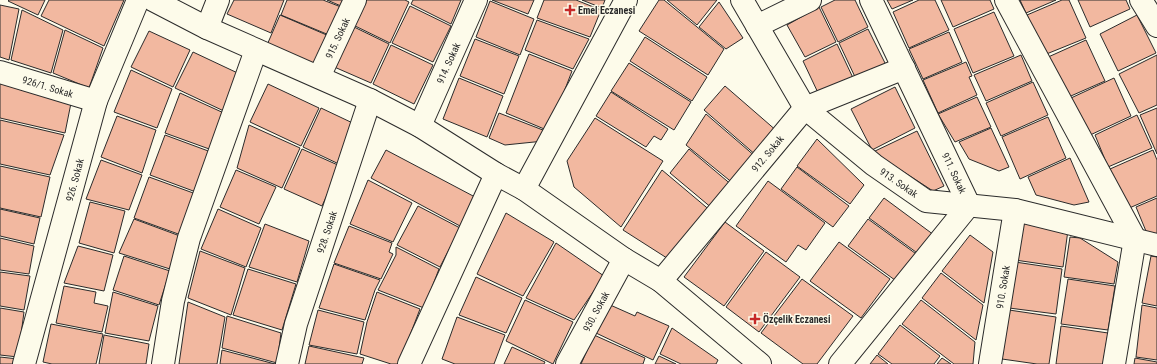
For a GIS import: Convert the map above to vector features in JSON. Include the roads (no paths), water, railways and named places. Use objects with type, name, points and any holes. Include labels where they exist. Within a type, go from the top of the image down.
[{"type":"street","name":"926. Sokak","points":[[24,364],[96,101],[138,0]]},
{"type":"street","points":[[153,0],[207,28],[370,100],[420,126],[496,174],[524,189],[624,259],[661,281],[737,356],[760,364]]},
{"type":"street","points":[[207,28],[218,0]]},
{"type":"street","name":"915. Sokak","points":[[319,77],[355,0]]},
{"type":"street","name":"914. Sokak","points":[[420,126],[476,0]]},
{"type":"street","points":[[524,189],[626,0]]},
{"type":"street","name":"913. Sokak","points":[[742,0],[805,108],[874,165],[926,201],[1015,210],[1157,245]]},
{"type":"street","points":[[757,26],[810,0]]},
{"type":"street","name":"911. Sokak","points":[[840,364],[969,205],[871,0]]},
{"type":"street","points":[[1006,0],[1135,239],[1114,364]]},
{"type":"street","points":[[1141,0],[1157,26]]},
{"type":"street","points":[[163,364],[173,301],[188,238],[256,50]]},
{"type":"street","name":"912. Sokak","points":[[661,281],[805,108],[904,68]]},
{"type":"street","name":"926/1. Sokak","points":[[0,72],[96,101]]},
{"type":"street","name":"928. Sokak","points":[[287,364],[296,324],[370,100]]},
{"type":"street","points":[[410,364],[496,174]]},
{"type":"street","name":"910. Sokak","points":[[990,364],[1015,210]]},
{"type":"street","name":"930. Sokak","points":[[567,364],[624,259]]},
{"type":"place","name":"Emel Eczanesi","points":[[570,10]]},
{"type":"place","name":"Özçelik Eczanesi","points":[[755,319]]}]
